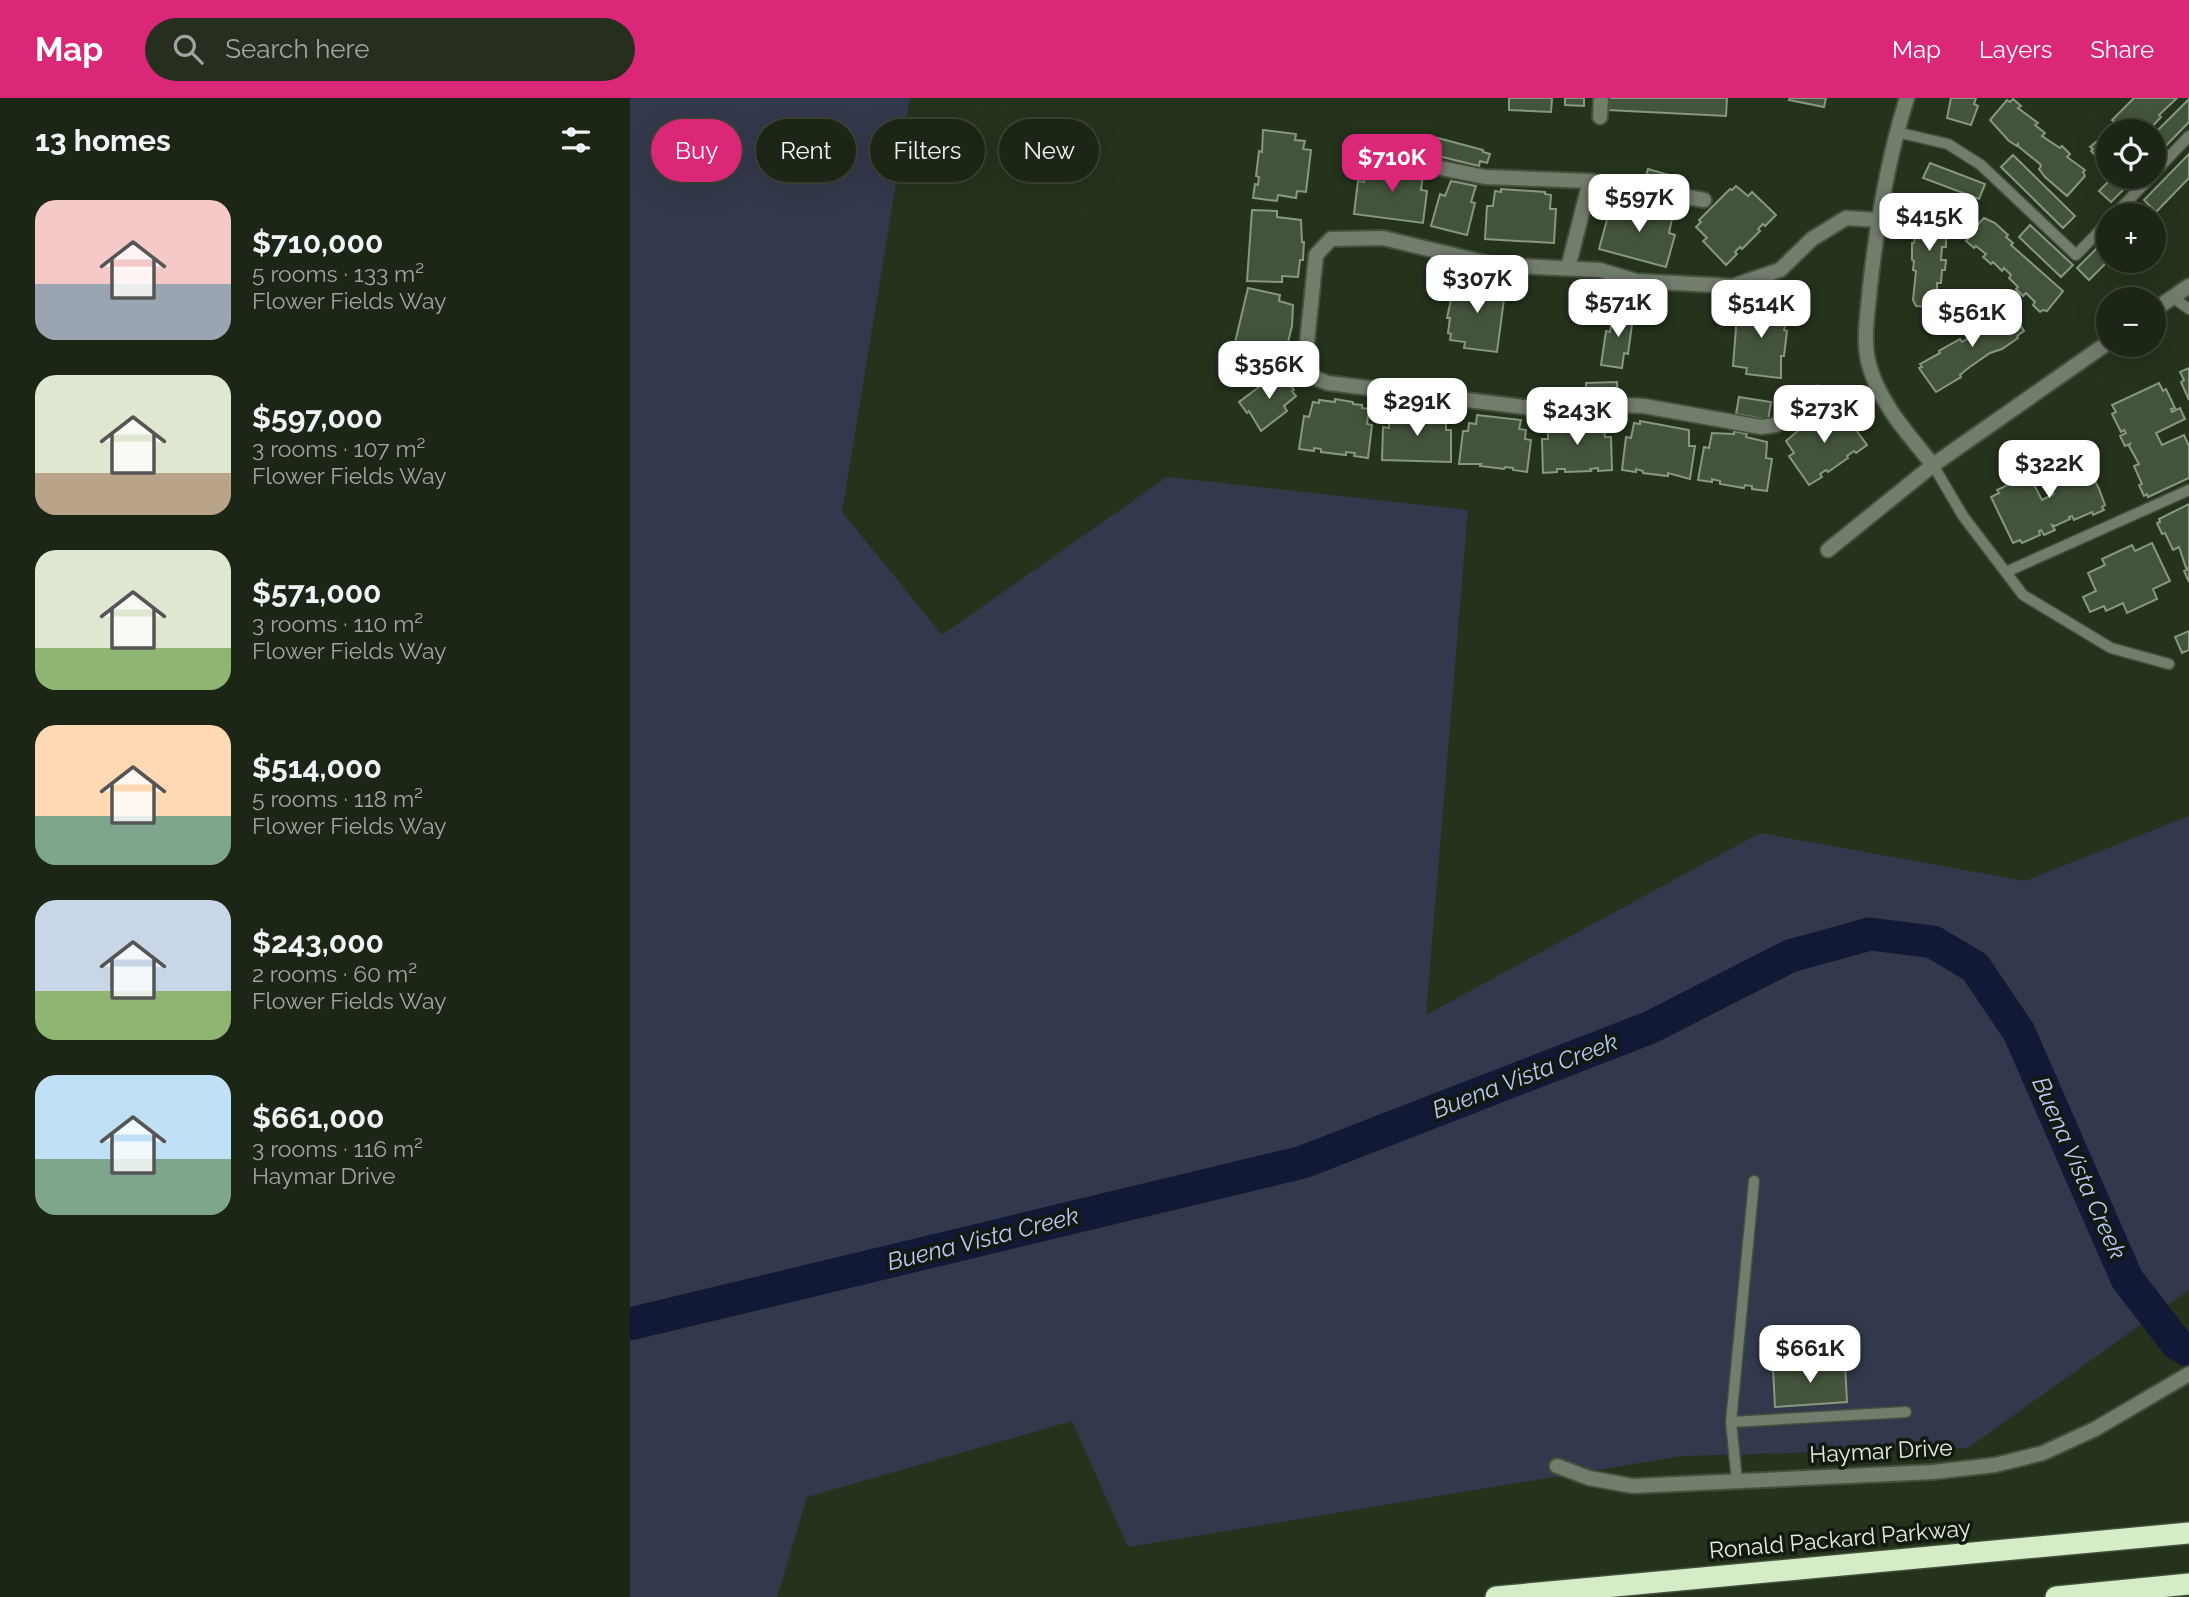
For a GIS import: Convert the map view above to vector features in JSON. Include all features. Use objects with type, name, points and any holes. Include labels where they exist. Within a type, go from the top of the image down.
[{"type":"highway","name":"Ronald Packard Parkway","points":[[1496,1597],[2189,1533]]},
{"type":"highway","points":[[2056,1597],[2189,1584]]},
{"type":"street","points":[[1600,117],[1601,98]]},
{"type":"street","points":[[1906,98],[1896,132],[1878,220],[1866,328],[1868,360],[1876,385],[1896,418],[1933,465]]},
{"type":"street","points":[[1376,155],[1485,177],[1590,181],[1704,200]]},
{"type":"street","points":[[1568,268],[1590,181]]},
{"type":"street","points":[[1818,393],[1776,425],[1761,427],[1644,406],[1597,404],[1549,410],[1328,383],[1312,377],[1305,360],[1316,254],[1331,239],[1383,238],[1495,265],[1600,270],[1636,281],[1733,286],[1780,270],[1812,239],[1846,218],[1878,220]]},
{"type":"street","points":[[2166,302],[2189,286]]},
{"type":"street","points":[[1828,550],[1933,465],[2096,351]]},
{"type":"street","name":"Haymar Drive","points":[[1557,1466],[1589,1478],[1633,1486],[1933,1472],[1995,1465],[2043,1453],[2062,1445],[2095,1429],[2189,1374]]},
{"type":"lane","points":[[1896,132],[1948,144],[1981,165],[2076,255],[2096,234]]},
{"type":"lane","points":[[2166,160],[2189,136]]},
{"type":"lane","points":[[2126,203],[2139,189]]},
{"type":"lane","points":[[2172,298],[2189,309]]},
{"type":"lane","points":[[1933,465],[1964,516],[2023,595],[2110,648],[2169,664]]},
{"type":"lane","points":[[2006,572],[2189,490]]},
{"type":"lane","points":[[1737,1481],[1731,1422],[1754,1181]]},
{"type":"lane","points":[[1731,1422],[1906,1412]]},
{"type":"shaded area","points":[[630,98],[910,98],[907,119],[870,119],[870,182],[896,182],[842,512],[942,635],[1167,477],[1468,510],[1426,1015],[1760,833],[2025,881],[2189,816],[2189,1290],[1968,1448],[1682,1456],[1128,1547],[1072,1421],[807,1497],[777,1597],[630,1597]]},
{"type":"building","points":[[1509,98],[1552,98],[1551,112],[1509,110]]},
{"type":"building","points":[[1565,98],[1584,98],[1584,106],[1565,105]]},
{"type":"building","points":[[1609,98],[1727,98],[1726,116],[1608,110]]},
{"type":"building","points":[[1826,98],[1824,107],[1789,100]]},
{"type":"building","points":[[1951,98],[1976,98],[1974,104],[1978,106],[1971,125],[1947,118]]},
{"type":"building","points":[[2134,98],[2177,98],[2159,115],[2159,119],[2113,119]]},
{"type":"building","points":[[2013,99],[2021,106],[2018,108],[2038,123],[2035,125],[2045,133],[2042,136],[2060,148],[2062,146],[2070,154],[2067,157],[2085,170],[2085,176],[2067,196],[2045,177],[2039,169],[2040,164],[2018,144],[2017,146],[2009,141],[1990,120],[2007,100],[2010,102]]},
{"type":"building","points":[[2189,99],[2189,122],[2166,146],[2166,122]]},
{"type":"building","points":[[1263,130],[1296,134],[1295,140],[1305,141],[1303,149],[1311,150],[1306,192],[1297,191],[1296,198],[1278,195],[1277,201],[1253,198],[1255,184],[1258,185],[1259,177],[1256,176],[1259,151],[1262,152]]},
{"type":"building","points":[[1438,138],[1483,150],[1490,154],[1487,163],[1480,161],[1479,166],[1434,155]]},
{"type":"building","points":[[2096,142],[2096,156],[2091,151],[2093,149],[2090,147]]},
{"type":"building","points":[[2189,154],[2189,178],[2165,203],[2147,203],[2144,200],[2155,189],[2166,189],[2166,178]]},
{"type":"building","points":[[2013,155],[2075,216],[2063,228],[2001,167]]},
{"type":"building","points":[[1930,163],[1985,184],[1979,199],[1923,178]]},
{"type":"building","points":[[1374,165],[1403,166],[1423,175],[1421,190],[1427,191],[1423,223],[1354,214],[1358,181],[1364,182],[1368,167],[1373,168]]},
{"type":"building","points":[[1648,169],[1679,178],[1678,180],[1685,182],[1683,191],[1643,187]]},
{"type":"building","points":[[1451,181],[1476,186],[1467,235],[1431,226],[1440,194],[1445,196]]},
{"type":"building","points":[[1736,186],[1748,196],[1752,192],[1776,215],[1758,229],[1760,231],[1742,249],[1740,247],[1735,252],[1737,254],[1726,265],[1703,241],[1707,238],[1696,227],[1701,222],[1699,220]]},
{"type":"building","points":[[1501,189],[1545,192],[1551,195],[1550,209],[1556,209],[1554,243],[1485,239],[1487,206],[1493,206],[1495,191],[1501,192]]},
{"type":"building","points":[[2101,189],[2124,189],[2111,202],[2099,191]]},
{"type":"building","points":[[1922,197],[1937,198],[1945,203],[1944,213],[1940,213],[1940,224],[1943,223],[1943,236],[1946,236],[1946,247],[1942,247],[1941,260],[1946,260],[1945,270],[1942,270],[1941,283],[1937,283],[1937,293],[1941,293],[1940,304],[1934,307],[1916,306],[1913,300],[1916,271],[1913,270],[1912,243],[1915,233],[1918,234],[1918,204]]},
{"type":"building","points":[[1618,204],[1653,208],[1672,219],[1669,233],[1675,235],[1666,267],[1599,249],[1608,216],[1613,218]]},
{"type":"building","points":[[1252,210],[1277,211],[1277,217],[1301,220],[1304,242],[1298,277],[1282,276],[1282,282],[1247,281]]},
{"type":"building","points":[[1984,218],[1995,223],[2008,235],[2006,237],[2013,243],[2011,245],[2063,291],[2047,311],[2040,312],[2026,293],[2023,296],[2016,289],[2018,287],[2004,268],[2002,271],[1993,262],[1991,264],[1983,257],[1986,254],[1966,241],[1968,235]]},
{"type":"building","points":[[2030,225],[2073,265],[2061,277],[2019,237]]},
{"type":"building","points":[[2096,249],[2096,273],[2089,280],[2077,268]]},
{"type":"building","points":[[1472,280],[1506,284],[1497,352],[1464,348],[1465,342],[1450,340],[1450,318],[1447,318],[1453,290],[1456,290],[1456,283],[1471,285]]},
{"type":"building","points":[[1248,288],[1280,295],[1279,301],[1293,305],[1292,326],[1281,360],[1266,357],[1265,363],[1232,355]]},
{"type":"building","points":[[1755,304],[1789,308],[1784,330],[1787,331],[1784,356],[1781,356],[1781,378],[1746,374],[1747,368],[1733,366],[1737,315],[1740,310],[1754,310]]},
{"type":"building","points":[[2004,306],[2007,309],[2009,307],[2024,331],[2018,338],[2002,349],[1990,353],[1967,369],[1961,377],[1936,392],[1919,368],[1922,367],[1920,364],[1960,339],[1962,342],[1970,337],[1968,334],[1979,327],[1977,325],[1998,313]]},
{"type":"building","points":[[1613,308],[1630,310],[1629,317],[1633,317],[1628,354],[1624,353],[1622,368],[1601,365],[1606,331],[1610,332]]},
{"type":"building","points":[[2189,368],[2189,400],[2181,382],[2184,380],[2180,372]]},
{"type":"building","points":[[1282,373],[1296,396],[1284,406],[1287,411],[1261,431],[1249,411],[1247,413],[1239,402]]},
{"type":"building","points":[[1617,382],[1618,399],[1586,401],[1586,383]]},
{"type":"building","points":[[2159,383],[2163,391],[2166,389],[2175,408],[2171,409],[2172,412],[2180,408],[2185,419],[2156,433],[2162,445],[2184,435],[2189,446],[2189,478],[2148,497],[2147,494],[2144,496],[2139,485],[2142,484],[2134,466],[2139,464],[2130,444],[2125,446],[2120,436],[2126,433],[2124,430],[2121,432],[2112,414],[2116,412],[2112,405]]},
{"type":"building","points":[[1739,397],[1771,402],[1768,420],[1736,414]]},
{"type":"building","points":[[1335,399],[1353,402],[1369,409],[1367,424],[1372,425],[1368,458],[1354,456],[1355,453],[1346,452],[1346,455],[1321,452],[1321,449],[1314,448],[1314,451],[1299,449],[1304,416],[1309,417],[1313,402],[1335,402]]},
{"type":"building","points":[[1832,409],[1842,420],[1846,416],[1867,445],[1856,453],[1854,451],[1828,472],[1826,470],[1820,474],[1822,477],[1809,485],[1789,456],[1794,453],[1786,441],[1807,423],[1808,425]]},
{"type":"building","points":[[1396,410],[1440,411],[1440,420],[1446,420],[1446,430],[1451,430],[1451,462],[1382,460],[1383,427],[1389,428],[1389,419],[1396,419]]},
{"type":"building","points":[[1477,415],[1521,420],[1519,429],[1526,430],[1525,439],[1531,440],[1527,472],[1513,468],[1480,466],[1481,464],[1459,464],[1463,431],[1468,431],[1469,423],[1476,424]]},
{"type":"building","points":[[1582,417],[1583,420],[1603,422],[1605,437],[1611,437],[1612,470],[1598,471],[1598,468],[1590,469],[1591,471],[1565,472],[1565,469],[1557,469],[1557,472],[1543,473],[1542,439],[1548,439],[1548,424]]},
{"type":"building","points":[[1640,421],[1689,430],[1689,446],[1695,446],[1690,479],[1668,473],[1668,476],[1643,473],[1636,469],[1636,472],[1622,470],[1626,437],[1631,438],[1634,423],[1640,424]]},
{"type":"building","points":[[1734,431],[1767,442],[1766,458],[1772,459],[1767,491],[1752,489],[1752,486],[1745,485],[1744,488],[1720,484],[1720,481],[1712,479],[1712,482],[1698,480],[1704,447],[1709,448],[1712,433],[1734,434]]},
{"type":"building","points":[[2081,453],[2099,489],[2105,505],[2102,507],[2104,510],[2074,520],[2072,516],[2069,517],[2070,519],[2052,525],[2055,530],[2044,535],[2041,530],[2040,535],[2022,543],[2020,540],[2013,543],[1991,497],[1999,493],[1997,490],[2016,481],[2017,485],[2020,484],[2016,476],[2027,471],[2042,500],[2054,494],[2043,470]]},
{"type":"building","points":[[2189,504],[2189,569],[2186,568],[2179,547],[2173,550],[2157,523],[2160,522],[2159,519]]},
{"type":"building","points":[[2152,543],[2170,581],[2153,589],[2157,599],[2127,613],[2123,603],[2106,611],[2104,606],[2090,612],[2083,597],[2096,591],[2088,573],[2105,565],[2102,559],[2132,545],[2135,551]]},
{"type":"building","points":[[2189,569],[2189,582],[2184,571]]},
{"type":"building","points":[[2189,631],[2189,650],[2182,653],[2175,637]]},
{"type":"building","points":[[1845,1364],[1847,1402],[1775,1407],[1773,1368]]},
{"type":"waterway","name":"Buena Vista Creek","points":[[630,1324],[1303,1162],[1651,1027],[1790,956],[1870,934],[1933,942],[1975,967],[2019,1032],[2127,1279],[2177,1344],[2189,1351]]}]
